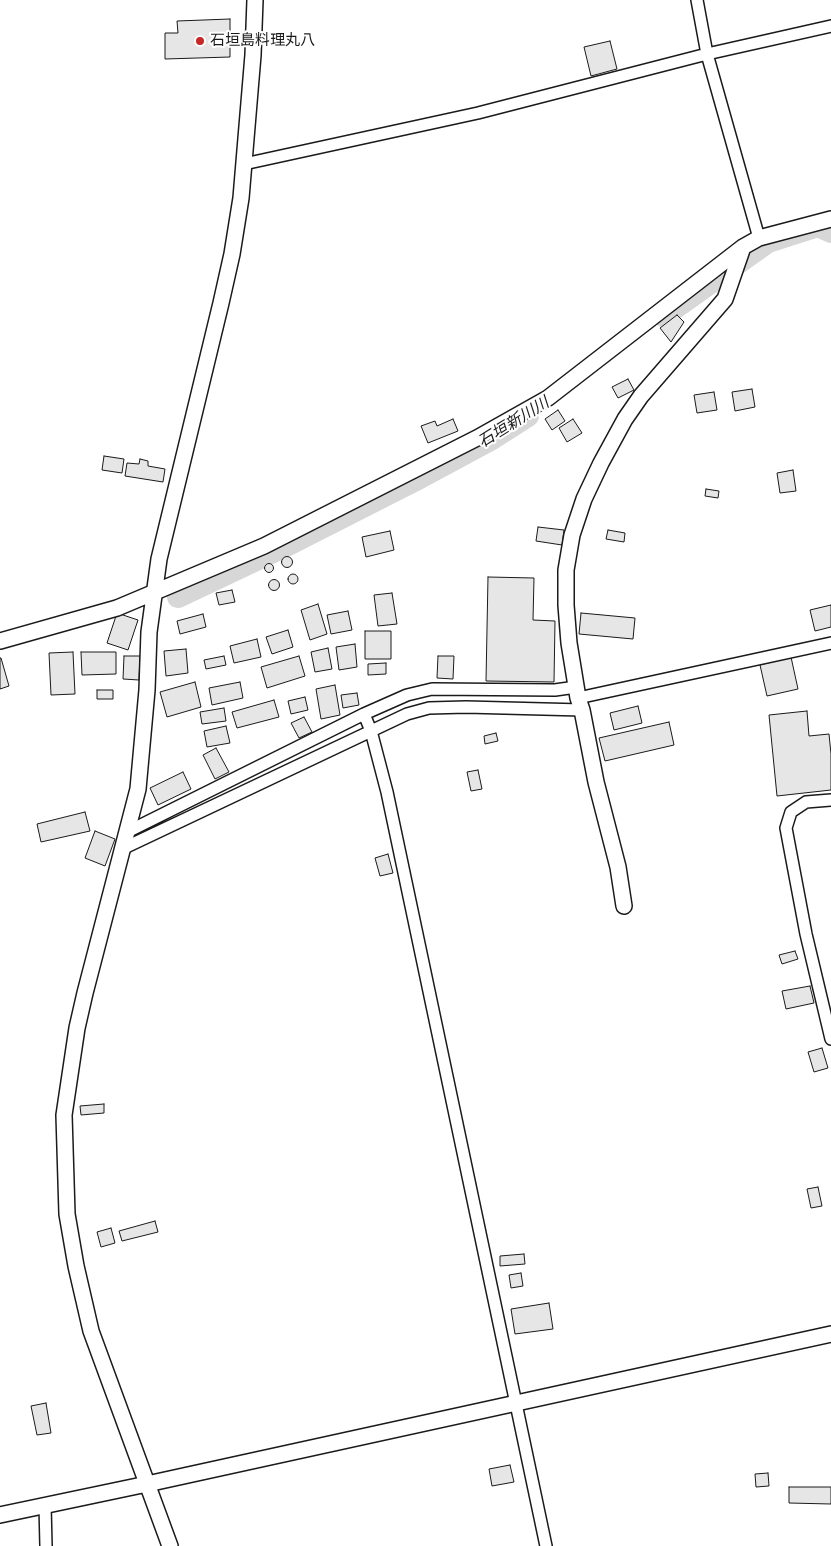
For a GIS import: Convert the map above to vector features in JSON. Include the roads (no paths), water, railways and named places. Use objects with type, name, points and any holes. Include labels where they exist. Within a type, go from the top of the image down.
[{"type":"street","points":[[170,1546],[91,1330],[76,1266],[67,1214],[64,1115],[84,993],[138,789],[147,690],[149,632],[159,559],[232,254],[244,164],[253,55],[255,0]]},
{"type":"street","points":[[697,0],[707,54],[759,238]]},
{"type":"street","points":[[244,164],[478,113],[707,54],[831,26]]},
{"type":"street","points":[[0,641],[117,608],[264,546],[477,438],[548,398],[743,247],[759,238],[831,219]]},
{"type":"street","points":[[624,906],[618,867],[596,782],[578,698],[569,643],[566,570],[572,535],[584,500],[601,462],[630,411],[725,299],[743,247]]},
{"type":"street","points":[[122,849],[407,714],[428,708],[466,707],[578,698],[831,642]]},
{"type":"street","points":[[127,832],[364,714],[407,696],[432,689],[556,690],[578,698]]},
{"type":"street","points":[[364,714],[371,731],[389,802],[546,1546]]},
{"type":"street","points":[[831,800],[806,802],[791,812],[786,828],[806,934],[831,1039]]},
{"type":"street","points":[[0,1515],[831,1334]]},
{"type":"street","points":[[45,1505],[46,1546]]},
{"type":"waterway","name":"石垣新川川","points":[[664,316],[768,242],[818,226],[831,232]]},
{"type":"waterway","name":"石垣新川川","points":[[178,597],[294,542],[414,481],[492,439],[528,416]]},
{"type":"place","name":"石垣島料理丸八","points":[[200,41]]}]
